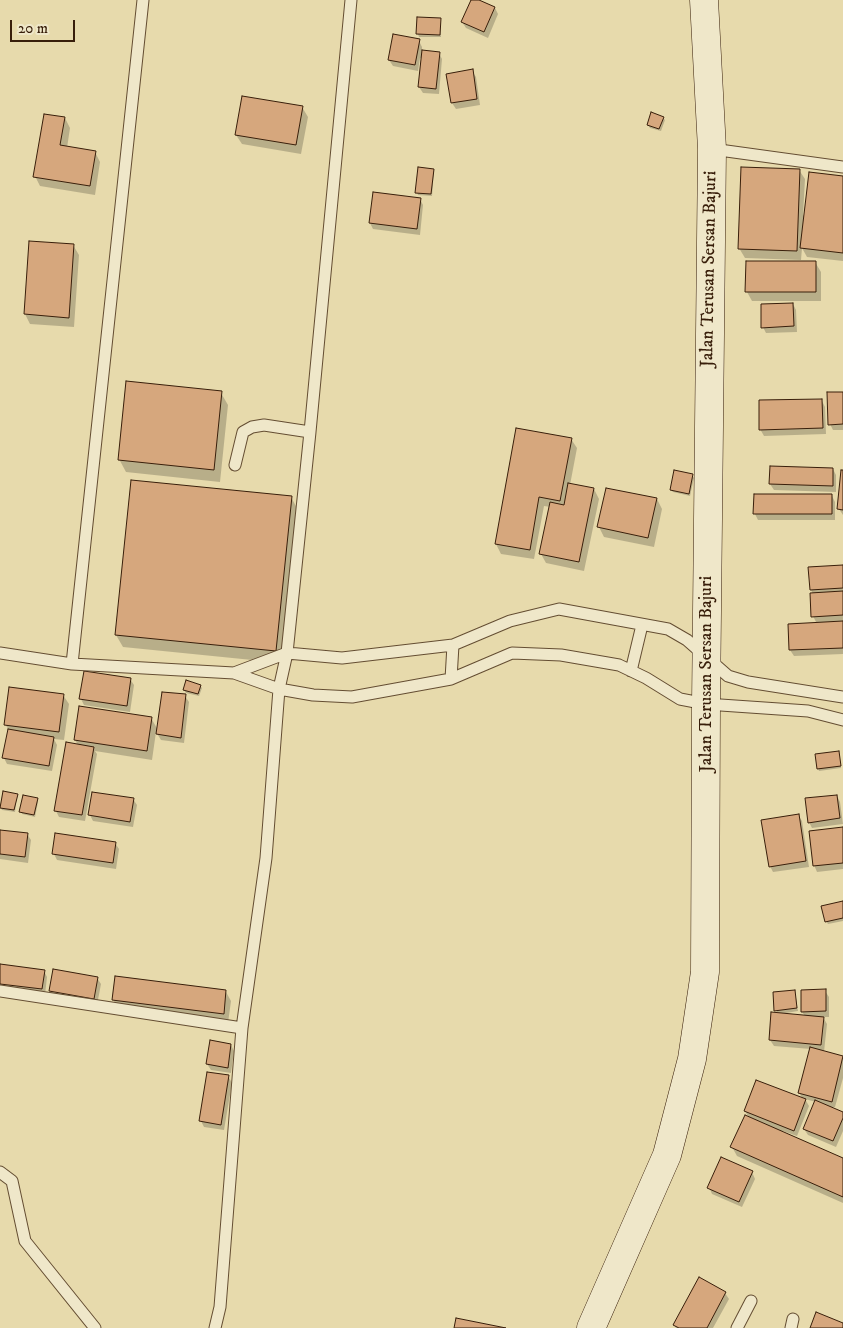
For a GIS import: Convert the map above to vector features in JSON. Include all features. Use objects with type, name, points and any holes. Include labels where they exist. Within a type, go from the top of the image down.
[{"type":"main road","name":"Jalan Terusan Sersan Bajuri","points":[[591,1328],[667,1155],[692,1059],[706,972],[706,659],[712,150],[704,0]]},
{"type":"lane","points":[[72,664],[143,0]]},
{"type":"lane","points":[[215,1328],[220,1306],[242,1028],[266,858],[279,689],[287,653],[351,0]]},
{"type":"lane","points":[[712,150],[843,167]]},
{"type":"lane","points":[[235,464],[243,432],[252,427],[264,426],[310,432]]},
{"type":"lane","points":[[234,673],[287,653],[342,658],[453,645],[510,621],[559,609],[668,629],[678,634],[728,676],[748,682],[843,697]]},
{"type":"lane","points":[[631,671],[642,625]]},
{"type":"lane","points":[[451,679],[453,645]]},
{"type":"lane","points":[[0,653],[72,664],[234,673],[279,689],[313,695],[352,697],[451,679],[512,653],[561,655],[607,662],[631,671],[680,699],[706,704],[808,711],[843,720]]},
{"type":"lane","points":[[0,991],[242,1028]]},
{"type":"lane","points":[[0,1172],[12,1181],[25,1241],[95,1328]]},
{"type":"lane","points":[[737,1328],[751,1301]]},
{"type":"building","points":[[471,0],[479,0],[495,7],[484,32],[461,22]]},
{"type":"building","points":[[417,17],[441,18],[440,35],[416,34]]},
{"type":"building","points":[[393,34],[420,39],[415,65],[388,60]]},
{"type":"building","points":[[422,50],[440,52],[436,89],[418,87]]},
{"type":"building","points":[[473,69],[477,99],[451,103],[446,74]]},
{"type":"building","points":[[242,96],[303,106],[296,145],[235,135]]},
{"type":"building","points":[[651,112],[664,117],[659,129],[647,125]]},
{"type":"building","points":[[44,114],[65,117],[60,145],[96,151],[90,186],[33,177]]},
{"type":"building","points":[[418,167],[434,169],[431,194],[415,193]]},
{"type":"building","points":[[741,167],[800,169],[797,251],[738,249]]},
{"type":"building","points":[[809,172],[843,176],[843,253],[800,248]]},
{"type":"building","points":[[373,192],[421,198],[417,229],[369,223]]},
{"type":"building","points":[[29,241],[74,244],[69,318],[24,314]]},
{"type":"building","points":[[746,261],[816,261],[816,292],[745,292]]},
{"type":"building","points":[[793,303],[794,326],[761,328],[761,304]]},
{"type":"building","points":[[126,381],[222,391],[214,470],[118,460]]},
{"type":"building","points":[[827,392],[843,392],[843,424],[828,425]]},
{"type":"building","points":[[822,399],[823,428],[759,430],[759,400]]},
{"type":"building","points":[[516,428],[572,438],[560,501],[539,497],[530,550],[495,544]]},
{"type":"building","points":[[770,466],[833,468],[833,486],[769,484]]},
{"type":"building","points":[[674,470],[693,474],[689,494],[670,490]]},
{"type":"building","points":[[841,470],[843,470],[843,510],[837,509]]},
{"type":"building","points":[[131,480],[292,496],[276,651],[115,635]]},
{"type":"building","points":[[568,483],[594,488],[579,562],[539,554],[550,502],[564,505]]},
{"type":"building","points":[[606,488],[657,498],[648,538],[597,527]]},
{"type":"building","points":[[754,494],[832,494],[832,514],[753,514]]},
{"type":"building","points":[[843,565],[843,588],[810,590],[808,567]]},
{"type":"building","points":[[843,591],[843,615],[811,617],[810,593]]},
{"type":"building","points":[[843,621],[843,648],[789,650],[788,624]]},
{"type":"building","points":[[84,671],[131,678],[127,706],[79,699]]},
{"type":"building","points":[[186,680],[201,685],[198,694],[183,690]]},
{"type":"building","points":[[9,687],[64,694],[59,732],[4,725]]},
{"type":"building","points":[[162,692],[186,694],[181,738],[156,734]]},
{"type":"building","points":[[79,706],[152,717],[147,751],[74,740]]},
{"type":"building","points":[[8,729],[54,737],[49,766],[2,758]]},
{"type":"building","points":[[66,742],[94,747],[82,815],[54,811]]},
{"type":"building","points":[[839,751],[841,766],[817,769],[815,754]]},
{"type":"building","points":[[3,791],[18,794],[14,810],[0,808]]},
{"type":"building","points":[[92,792],[134,798],[130,822],[88,815]]},
{"type":"building","points":[[23,795],[38,798],[34,815],[19,812]]},
{"type":"building","points":[[837,795],[840,818],[808,823],[805,798]]},
{"type":"building","points":[[799,814],[806,861],[769,867],[761,820]]},
{"type":"building","points":[[843,827],[843,863],[813,866],[809,831]]},
{"type":"building","points":[[0,830],[28,833],[25,857],[0,854]]},
{"type":"building","points":[[55,833],[116,842],[113,863],[52,854]]},
{"type":"building","points":[[843,901],[843,918],[825,922],[821,906]]},
{"type":"building","points":[[0,964],[45,970],[42,989],[0,984]]},
{"type":"building","points":[[53,969],[98,977],[94,999],[49,991]]},
{"type":"building","points":[[115,976],[226,990],[224,1014],[112,1000]]},
{"type":"building","points":[[826,989],[826,1011],[801,1012],[801,990]]},
{"type":"building","points":[[795,990],[797,1008],[774,1011],[773,992]]},
{"type":"building","points":[[771,1012],[824,1017],[821,1045],[769,1040]]},
{"type":"building","points":[[210,1040],[231,1044],[228,1068],[206,1064]]},
{"type":"building","points":[[810,1047],[843,1056],[832,1102],[798,1093]]},
{"type":"building","points":[[207,1072],[229,1075],[221,1125],[199,1121]]},
{"type":"building","points":[[756,1080],[806,1099],[794,1131],[744,1111]]},
{"type":"building","points":[[815,1100],[843,1112],[843,1118],[833,1141],[803,1129]]},
{"type":"building","points":[[745,1115],[843,1158],[843,1197],[730,1147]]},
{"type":"building","points":[[721,1157],[753,1171],[739,1202],[707,1188]]},
{"type":"building","points":[[699,1277],[726,1292],[707,1328],[679,1328],[673,1325]]},
{"type":"building","points":[[816,1312],[843,1323],[843,1328],[810,1328]]},
{"type":"building","points":[[456,1318],[506,1328],[454,1328]]}]
